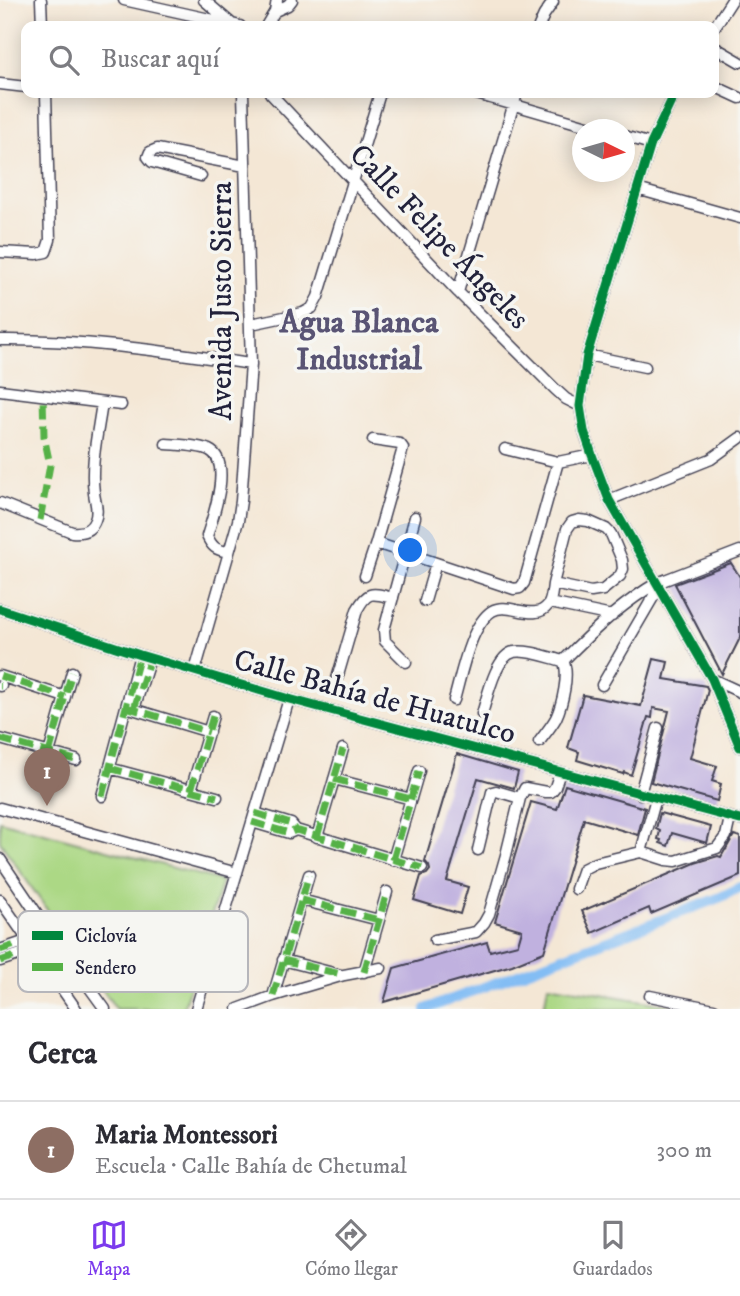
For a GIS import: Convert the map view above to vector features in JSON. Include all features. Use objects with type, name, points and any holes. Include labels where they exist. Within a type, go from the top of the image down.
[{"type":"street","points":[[41,0],[42,21]]},
{"type":"street","points":[[124,0],[218,21]]},
{"type":"street","points":[[204,0],[231,21]]},
{"type":"street","points":[[276,6],[288,5],[292,0]]},
{"type":"street","points":[[718,21],[732,0]]},
{"type":"street","points":[[541,21],[553,2]]},
{"type":"street","points":[[719,50],[740,62]]},
{"type":"street","points":[[0,84],[21,86]]},
{"type":"street","points":[[719,88],[740,98]]},
{"type":"street","points":[[0,252],[46,252],[50,240],[46,98]]},
{"type":"street","name":"Avenida Justo Sierra","points":[[195,671],[238,521],[241,501],[251,364],[243,98]]},
{"type":"street","name":"Calle Felipe Ángeles","points":[[275,98],[458,292],[555,389],[580,406]]},
{"type":"street","points":[[251,324],[303,313],[312,308],[318,297],[378,98]]},
{"type":"street","points":[[458,292],[515,98],[572,119]]},
{"type":"street","points":[[674,98],[651,144],[637,189],[587,355],[580,406],[584,430],[609,500],[712,678],[740,747]]},
{"type":"street","points":[[635,139],[651,144]]},
{"type":"street","points":[[201,176],[152,162],[148,157],[150,152],[157,149],[245,166]]},
{"type":"street","points":[[637,189],[740,218]]},
{"type":"street","points":[[0,340],[40,339],[120,345],[251,364]]},
{"type":"street","points":[[587,355],[645,367]]},
{"type":"street","points":[[0,390],[121,405]]},
{"type":"street","points":[[0,503],[72,532],[81,533],[89,529],[94,523],[97,511],[93,490],[102,403]]},
{"type":"street","points":[[609,500],[711,458],[740,438]]},
{"type":"street","points":[[365,576],[404,448],[400,444],[373,440]]},
{"type":"street","points":[[166,444],[207,449],[220,461],[222,475],[207,536],[211,546],[228,552]]},
{"type":"street","points":[[505,449],[558,462],[592,455]]},
{"type":"street","points":[[376,543],[514,589],[520,588],[524,583],[558,462]]},
{"type":"street","points":[[406,662],[385,642],[384,630],[415,517]]},
{"type":"street","points":[[454,700],[473,638],[483,619],[494,610],[503,608],[542,611],[550,603],[552,584],[572,522],[588,521],[611,534],[623,569],[610,586],[591,592],[552,584]]},
{"type":"street","points":[[563,661],[578,645],[644,590],[740,551]]},
{"type":"street","points":[[425,601],[436,563]]},
{"type":"street","points":[[602,685],[658,585]]},
{"type":"street","points":[[334,689],[362,600],[374,593],[393,598]]},
{"type":"street","points":[[550,603],[612,616]]},
{"type":"street","name":"Calle Bahía de Huatulco","points":[[0,609],[289,699],[735,819]]},
{"type":"street","points":[[482,714],[494,676],[502,659],[511,652],[524,652],[563,661],[567,676],[560,707],[539,742]]},
{"type":"street","points":[[102,796],[145,656]]},
{"type":"street","points":[[49,753],[72,672]]},
{"type":"street","points":[[712,678],[740,692]]},
{"type":"street","points":[[1,683],[65,697]]},
{"type":"street","points":[[226,911],[289,699]]},
{"type":"street","points":[[130,708],[209,732]]},
{"type":"street","points":[[191,790],[213,716]]},
{"type":"street","points":[[640,794],[658,728]]},
{"type":"street","points":[[0,739],[76,760]]},
{"type":"street","points":[[317,837],[342,749]]},
{"type":"street","points":[[435,940],[476,932],[484,923],[489,914],[522,793],[533,764]]},
{"type":"street","points":[[109,768],[217,797]]},
{"type":"street","points":[[393,860],[419,771]]},
{"type":"street","points":[[478,850],[492,792],[551,792],[560,772]]},
{"type":"street","points":[[334,779],[411,799]]},
{"type":"street","points":[[641,852],[656,798]]},
{"type":"street","points":[[0,808],[237,873]]},
{"type":"street","points":[[253,818],[289,833],[296,830],[422,868]]},
{"type":"street","points":[[576,889],[583,870],[595,863],[641,852],[676,861],[717,848],[735,819]]},
{"type":"street","points":[[0,859],[35,911]]},
{"type":"street","points":[[273,996],[309,875]]},
{"type":"street","points":[[364,972],[387,892]]},
{"type":"street","points":[[301,900],[379,920]]},
{"type":"street","points":[[0,901],[18,927]]},
{"type":"street","points":[[0,950],[18,947]]},
{"type":"street","points":[[0,961],[18,952]]},
{"type":"street","points":[[283,960],[344,975]]},
{"type":"street","points":[[238,1009],[344,975],[381,968]]},
{"type":"street","points":[[64,992],[76,1009]]},
{"type":"street","points":[[93,992],[105,1009]]},
{"type":"street","points":[[196,1009],[201,992]]},
{"type":"street","points":[[650,996],[714,1009]]},
{"type":"green space","points":[[0,821],[222,881],[213,911],[48,911],[0,842]]},
{"type":"green space","points":[[548,985],[691,1009],[544,1009]]},
{"type":"green space","points":[[104,992],[188,992],[183,1009],[116,1009]]},
{"type":"building","points":[[731,563],[740,577],[740,638],[722,674],[675,584]]},
{"type":"building","points":[[654,659],[668,662],[664,679],[706,686],[708,690],[690,758],[717,766],[712,781],[721,784],[717,801],[651,782],[669,711],[653,708],[652,718],[648,717],[631,775],[577,760],[579,752],[568,748],[583,695],[641,706]]},
{"type":"building","points":[[457,754],[518,772],[514,788],[478,778],[447,881],[468,887],[460,914],[414,900],[421,876],[430,870],[425,861]]},
{"type":"building","points":[[565,785],[645,808],[638,835],[584,819],[544,952],[512,965],[384,1002],[394,968],[487,942],[490,951],[518,944],[522,930],[495,922],[531,802],[557,809]]},
{"type":"building","points":[[660,813],[711,827],[707,843],[672,833],[668,846],[660,843],[660,831],[656,829]]},
{"type":"building","points":[[734,835],[740,837],[740,876],[651,914],[649,908],[592,933],[582,911],[695,863],[721,857]]},
{"type":"waterway","points":[[426,1009],[721,897],[740,887]]},
{"type":"marked path","points":[[40,520],[50,465],[44,436],[43,396]]},
{"type":"marked path","points":[[102,796],[140,655]]},
{"type":"marked path","points":[[134,709],[150,658]]},
{"type":"marked path","points":[[49,753],[72,672]]},
{"type":"marked path","points":[[0,676],[65,697]]},
{"type":"marked path","points":[[126,707],[209,732]]},
{"type":"marked path","points":[[191,790],[213,716]]},
{"type":"marked path","points":[[0,739],[76,760]]},
{"type":"marked path","points":[[317,837],[343,749]]},
{"type":"marked path","points":[[109,768],[217,797]]},
{"type":"marked path","points":[[393,860],[419,771]]},
{"type":"marked path","points":[[334,779],[411,799]]},
{"type":"marked path","points":[[255,813],[291,824],[296,830]]},
{"type":"marked path","points":[[252,822],[289,833],[296,830],[422,868]]},
{"type":"marked path","points":[[273,996],[309,875]]},
{"type":"marked path","points":[[364,972],[387,892]]},
{"type":"marked path","points":[[301,900],[379,920]]},
{"type":"marked path","points":[[0,950],[18,944]]},
{"type":"marked path","points":[[0,961],[18,955]]},
{"type":"marked path","points":[[283,960],[344,975]]},
{"type":"cycle path","points":[[673,98],[651,144],[587,355],[580,406],[584,431],[609,500],[712,679],[740,747]]},
{"type":"cycle path","points":[[0,609],[140,655],[289,699],[740,820]]},
{"type":"place","name":"Maria Montessori","points":[[47,806]]},
{"type":"district","name":"Agua Blanca Industrial","points":[[359,340]]}]
